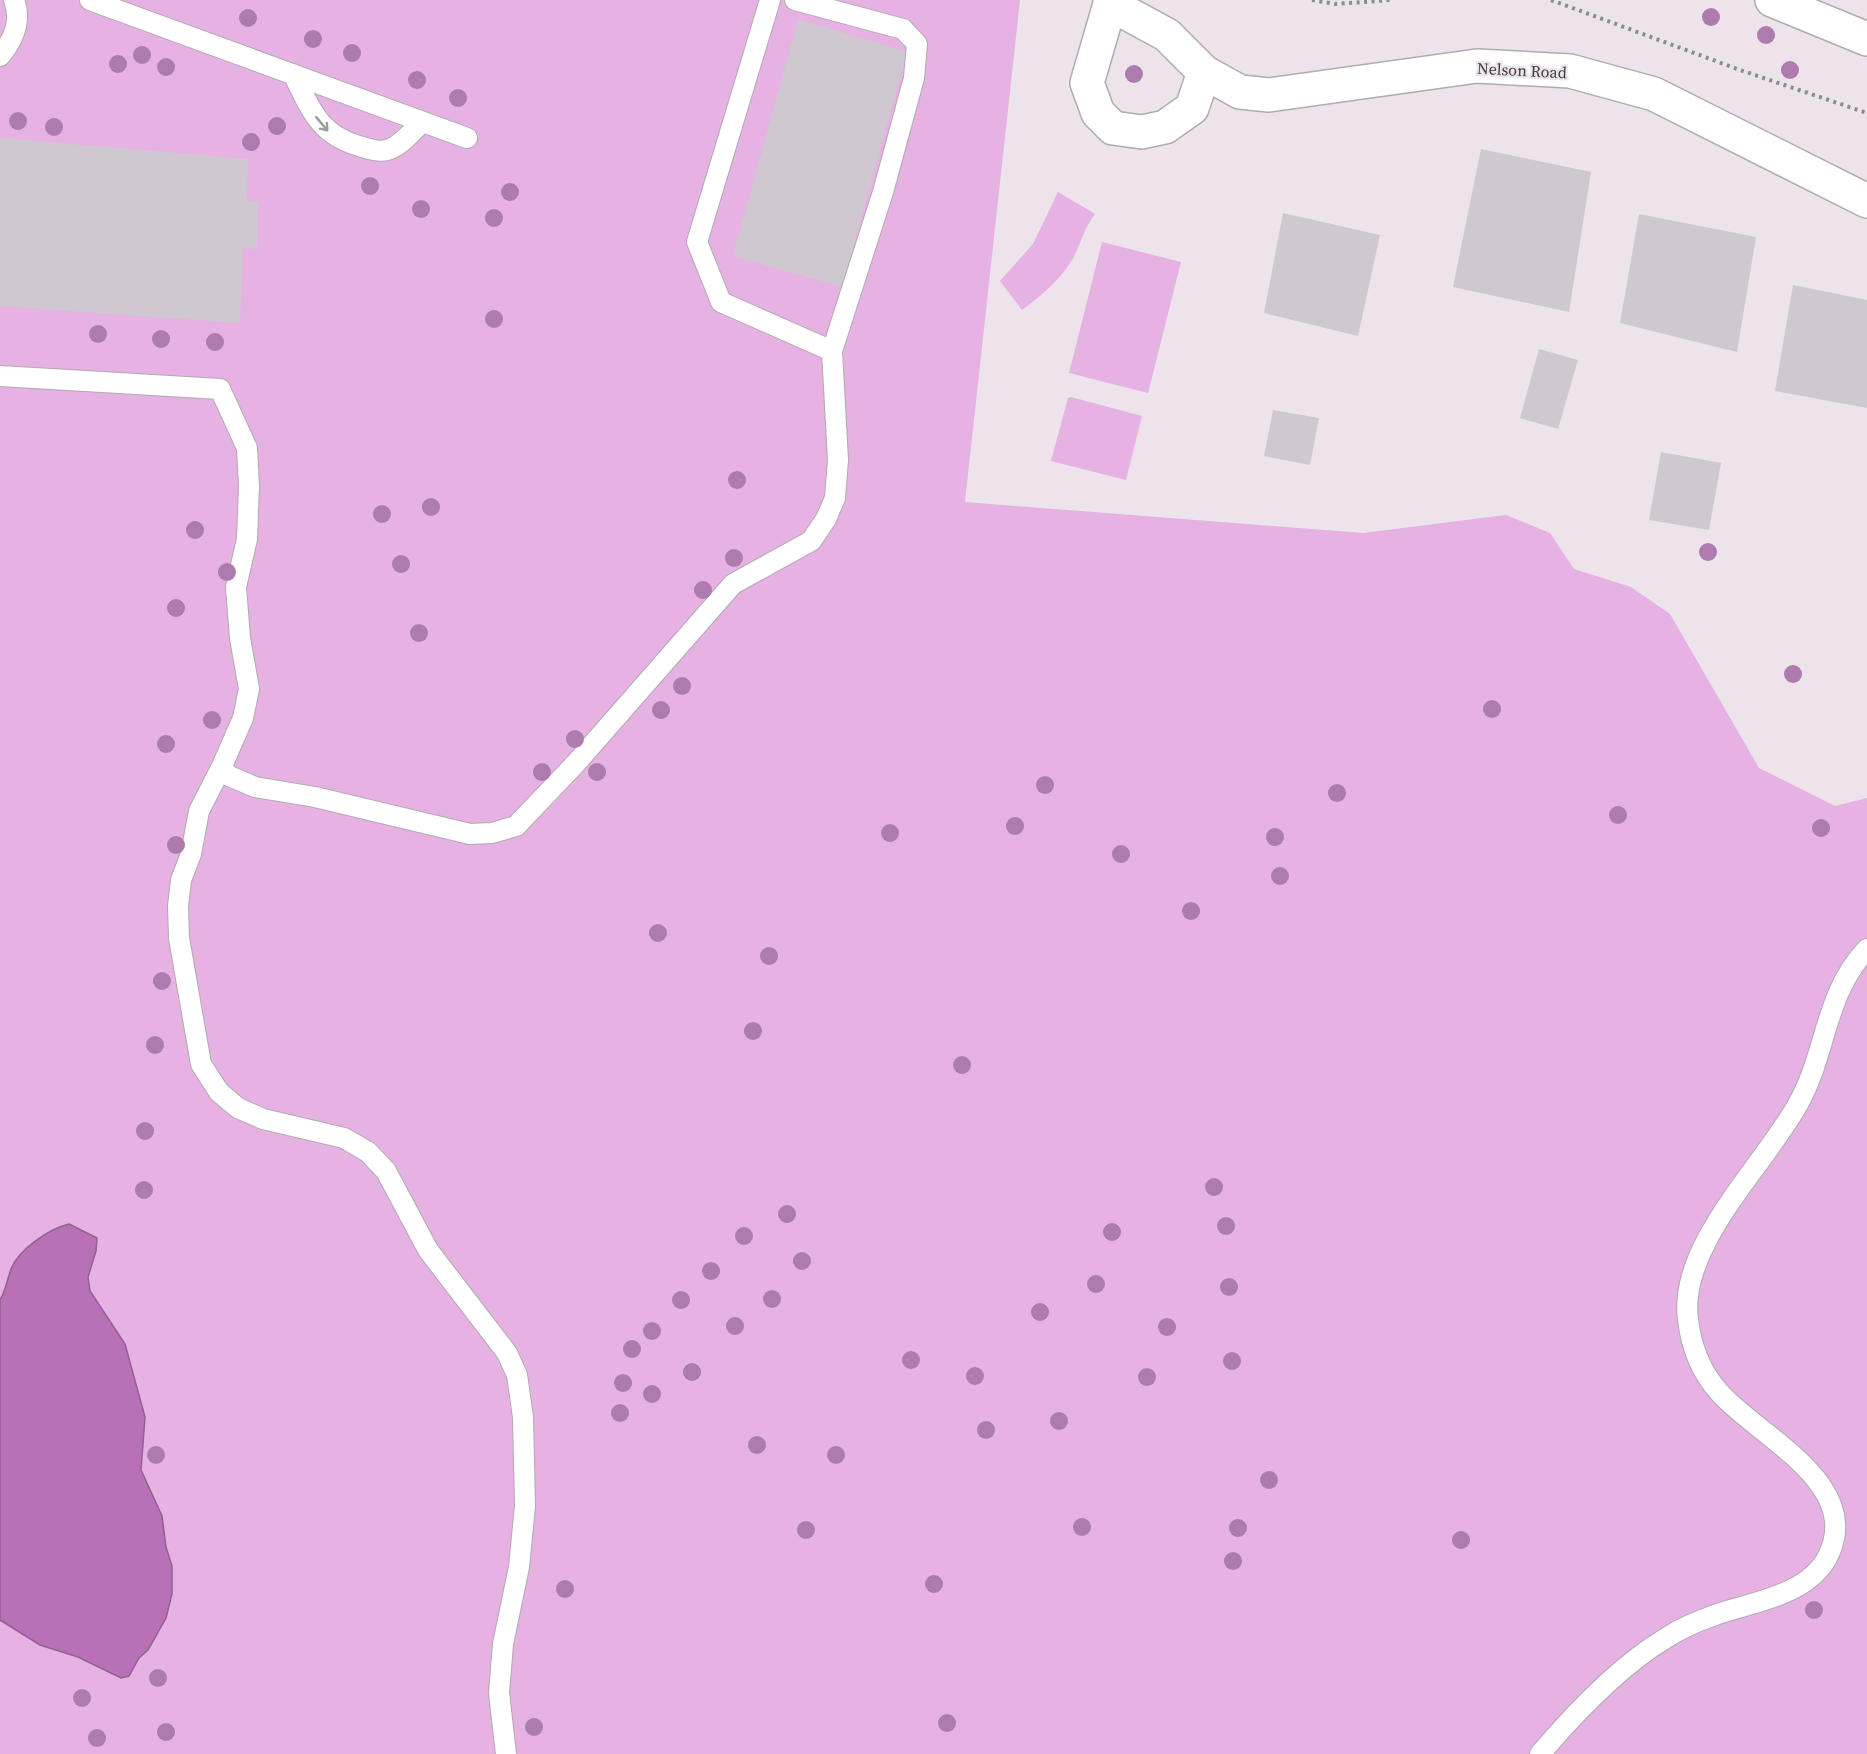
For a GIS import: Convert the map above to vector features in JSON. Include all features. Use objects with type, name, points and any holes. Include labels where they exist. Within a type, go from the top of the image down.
[{"type":"street","points":[[1772,0],[1867,39]]},
{"type":"street","points":[[1110,2],[1087,83],[1098,113],[1113,128],[1142,132],[1165,127],[1192,108],[1204,72]]},
{"type":"street","name":"Nelson Road","points":[[1110,2],[1167,35],[1204,72],[1240,92],[1269,95],[1477,66],[1570,71],[1654,94],[1867,201]]},
{"type":"lane","points":[[0,56],[10,44],[17,27],[17,9],[14,0]]},
{"type":"lane","points":[[90,0],[467,138]]},
{"type":"lane","points":[[770,0],[697,242],[722,302],[832,351]]},
{"type":"lane","points":[[222,766],[227,776],[255,787],[315,797],[470,834],[492,833],[516,825],[577,762],[733,584],[811,541],[826,519],[835,498],[838,460],[832,351],[905,112],[914,78],[917,44],[903,29],[795,0]]},
{"type":"lane","points":[[293,74],[318,121],[332,136],[351,144],[370,150],[390,150],[422,122]]},
{"type":"lane","points":[[0,375],[220,390],[247,448],[248,539],[237,587],[240,638],[249,689],[243,718],[200,811],[191,854],[181,880],[178,906],[179,938],[201,1064],[219,1092],[238,1108],[263,1119],[344,1138],[368,1152],[386,1171],[428,1250],[503,1347],[517,1375],[523,1417],[525,1506],[519,1567],[503,1644],[499,1693],[506,1754]]},
{"type":"lane","points":[[1540,1754],[1593,1698],[1663,1640],[1712,1616],[1796,1587],[1810,1578],[1828,1556],[1834,1535],[1834,1515],[1824,1490],[1790,1453],[1733,1407],[1714,1386],[1697,1356],[1686,1303],[1698,1255],[1800,1102],[1836,994],[1851,966],[1867,949]]},
{"type":"path","points":[[1312,0],[1335,4],[1390,0]]},
{"type":"path","points":[[1551,0],[1740,70],[1867,113]]},
{"type":"shaded area","points":[[0,0],[1020,0],[965,502],[1363,533],[1506,515],[1550,533],[1574,569],[1631,587],[1670,614],[1759,768],[1835,806],[1867,798],[1867,1754],[0,1754]]},
{"type":"shaded area","points":[[1058,192],[1095,214],[1067,268],[1049,288],[1022,310],[1000,281],[1033,244]]},
{"type":"shaded area","points":[[1102,242],[1181,262],[1148,393],[1069,373]]},
{"type":"shaded area","points":[[1068,398],[1142,416],[1126,480],[1051,461]]},
{"type":"shaded area","points":[[69,1224],[97,1238],[96,1251],[88,1277],[90,1291],[125,1344],[145,1417],[141,1470],[162,1516],[166,1547],[172,1566],[172,1594],[166,1618],[148,1650],[139,1658],[129,1676],[121,1678],[78,1657],[40,1645],[0,1620],[0,1300],[11,1269],[21,1254],[44,1235]]},
{"type":"building","points":[[798,19],[907,52],[842,287],[733,256]]},
{"type":"building","points":[[0,138],[248,159],[247,200],[258,202],[257,249],[243,248],[240,323],[0,306]]},
{"type":"building","points":[[1481,149],[1591,172],[1569,312],[1453,287]]},
{"type":"building","points":[[1283,213],[1380,235],[1358,336],[1264,313]]},
{"type":"building","points":[[1639,214],[1756,237],[1737,352],[1620,323]]},
{"type":"building","points":[[1793,285],[1867,300],[1867,408],[1775,391]]},
{"type":"building","points":[[1539,349],[1578,360],[1558,429],[1520,418]]},
{"type":"building","points":[[1273,410],[1319,418],[1310,465],[1264,456]]},
{"type":"building","points":[[1661,452],[1721,463],[1709,530],[1649,520]]}]
